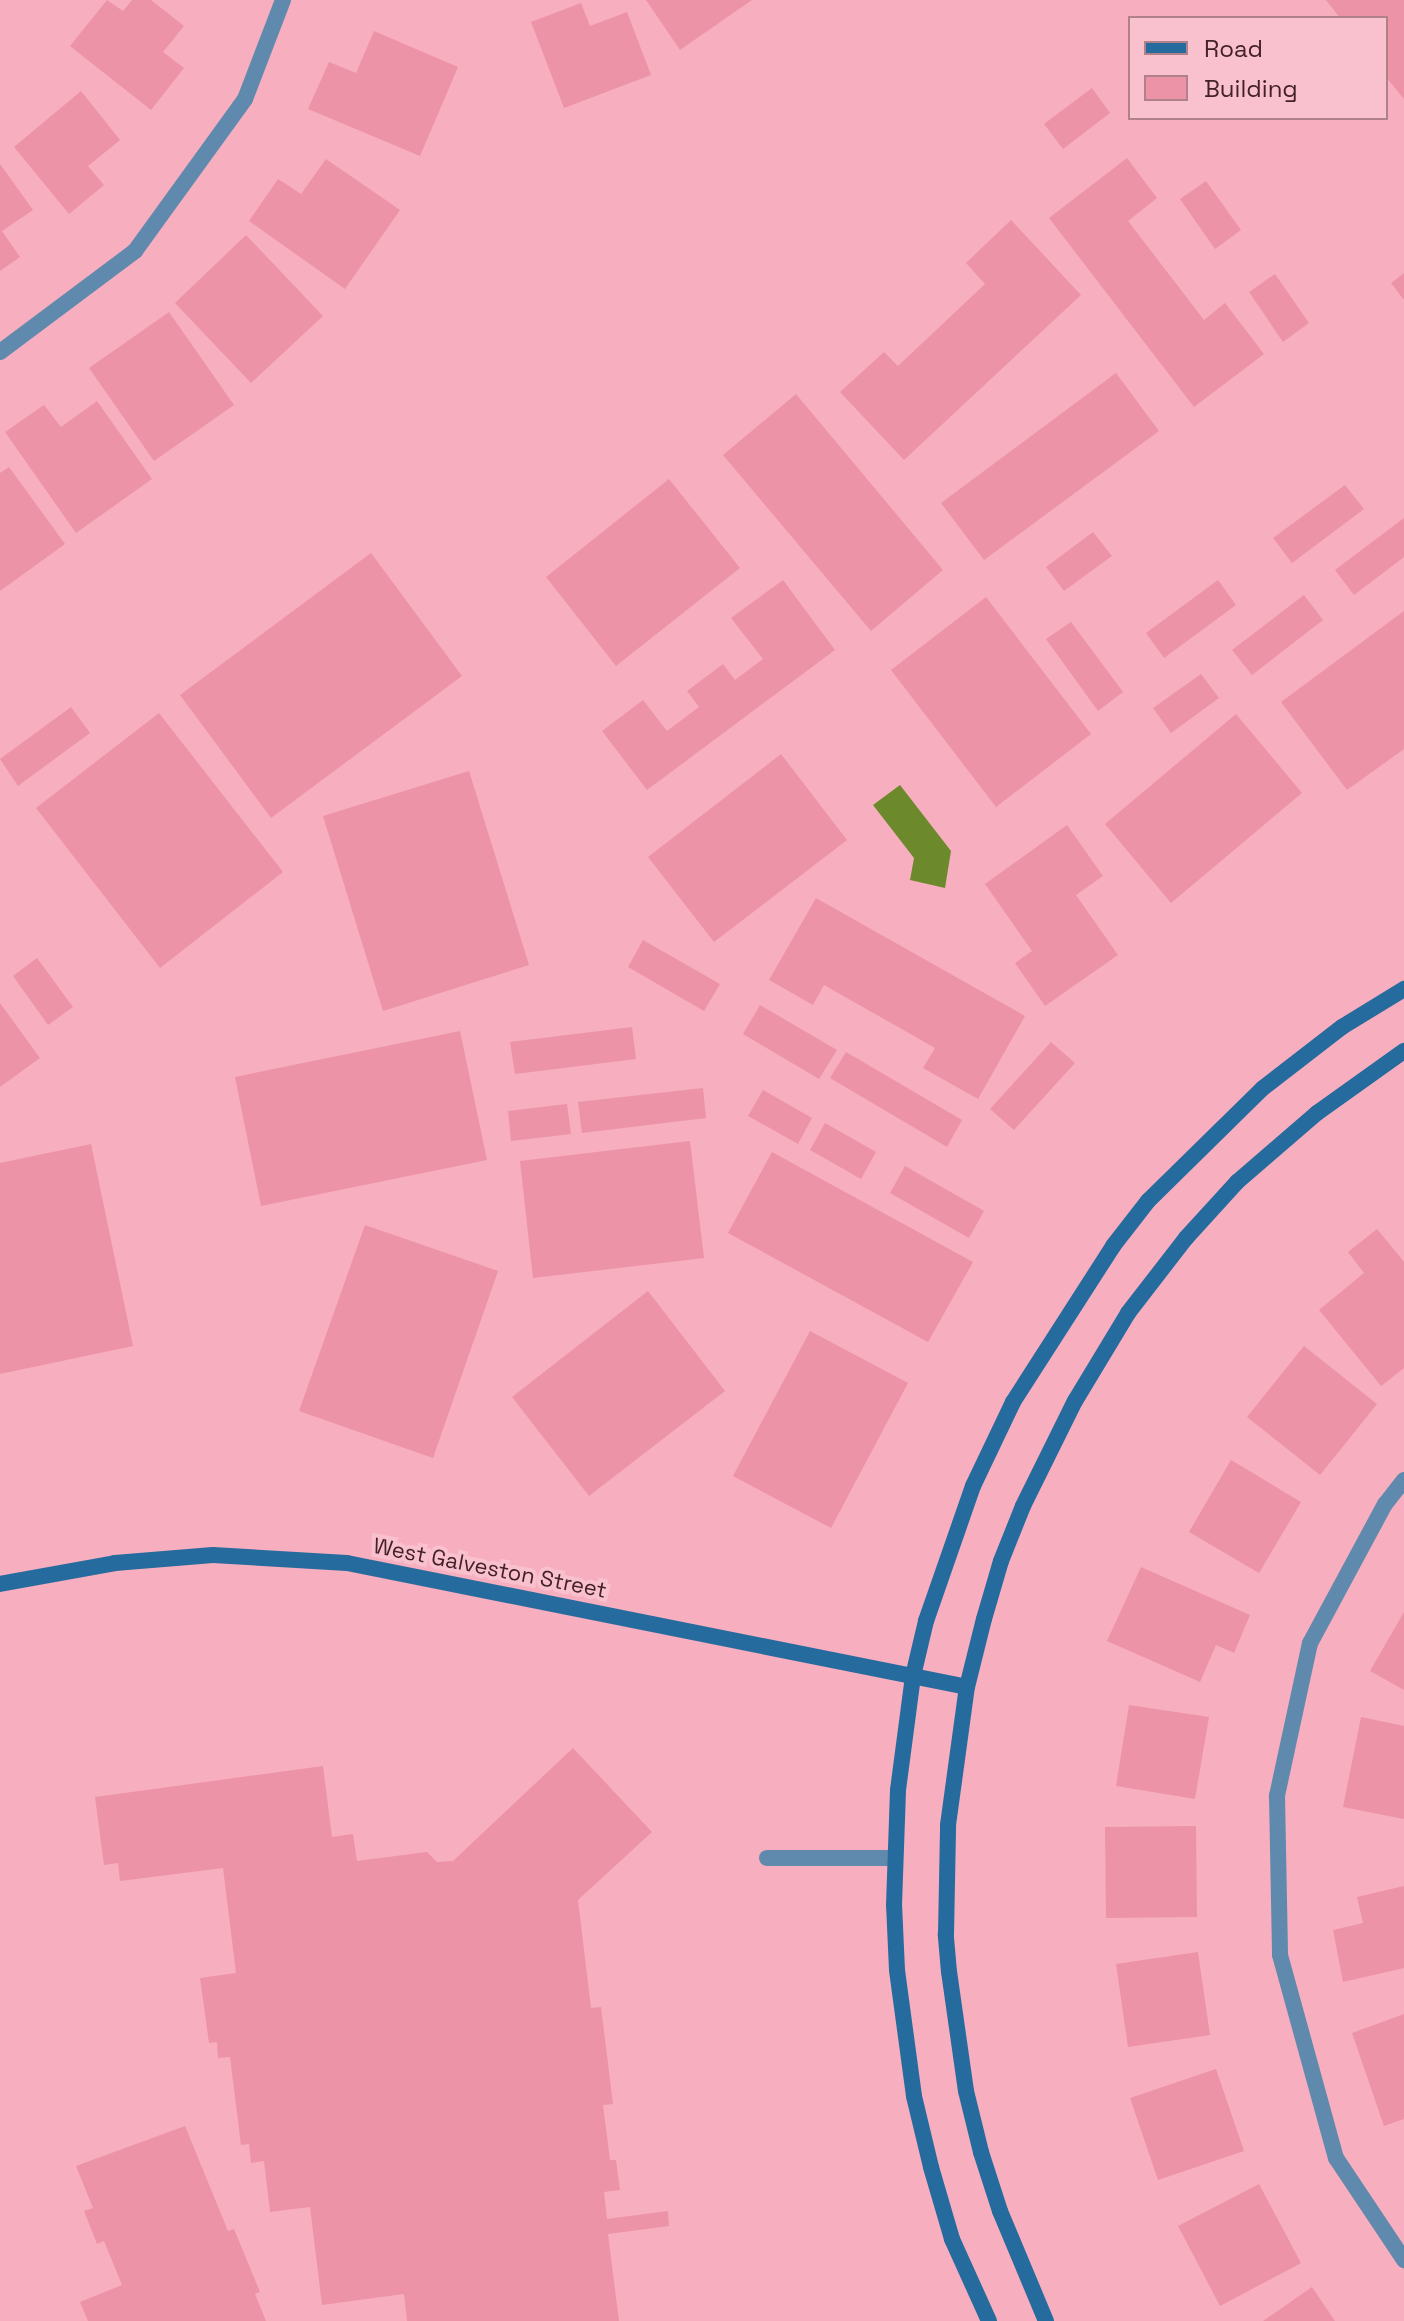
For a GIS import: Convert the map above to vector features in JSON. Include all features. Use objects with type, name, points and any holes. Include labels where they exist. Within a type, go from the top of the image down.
[{"type":"street","points":[[0,352],[135,251],[245,99],[283,0]]},
{"type":"street","points":[[989,2321],[952,2239],[914,2096],[897,1970],[894,1858],[898,1790],[913,1676],[950,1547],[995,1438],[1044,1348],[1113,1246],[1148,1201],[1263,1088],[1342,1027],[1404,989]]},
{"type":"street","points":[[1046,2321],[1000,2211],[981,2152],[966,2091],[954,2020],[946,1934],[948,1825],[967,1687],[1001,1561],[1023,1506],[1075,1401],[1128,1313],[1186,1238],[1237,1182],[1317,1113],[1404,1051]]},
{"type":"street","points":[[1404,1480],[1385,1504],[1310,1643],[1277,1796],[1280,1955],[1336,2158],[1404,2260]]},
{"type":"street","name":"West Galveston Street","points":[[0,1584],[115,1563],[213,1555],[293,1558],[402,1573],[967,1687]]},
{"type":"street","points":[[767,1858],[894,1858]]},
{"type":"shaded area","points":[[900,785],[951,851],[945,888],[910,880],[914,858],[873,805]]},
{"type":"building","points":[[107,0],[123,11],[132,0],[151,0],[184,26],[163,52],[184,68],[151,110],[70,46]]},
{"type":"building","points":[[646,0],[752,0],[680,50]]},
{"type":"building","points":[[1326,0],[1404,0],[1404,99],[1388,79],[1388,16],[1338,16]]},
{"type":"building","points":[[581,3],[590,26],[627,12],[651,75],[564,108],[531,22]]},
{"type":"building","points":[[374,31],[458,67],[420,156],[308,109],[329,62],[356,73]]},
{"type":"building","points":[[1092,88],[1110,113],[1063,149],[1044,124]]},
{"type":"building","points":[[81,91],[120,140],[88,166],[104,185],[69,214],[14,147]]},
{"type":"building","points":[[1127,158],[1157,198],[1128,221],[1204,320],[1225,303],[1264,354],[1194,407],[1049,218]]},
{"type":"building","points":[[326,159],[400,210],[345,289],[249,221],[278,179],[301,194]]},
{"type":"building","points":[[0,164],[33,210],[2,231],[20,257],[0,271]]},
{"type":"building","points":[[1206,181],[1241,230],[1215,249],[1180,199]]},
{"type":"building","points":[[1011,220],[1081,295],[904,460],[840,392],[884,352],[898,366],[985,284],[966,263]]},
{"type":"building","points":[[246,235],[323,316],[251,383],[175,303]]},
{"type":"building","points":[[1404,273],[1404,300],[1391,283]]},
{"type":"building","points":[[1275,274],[1309,323],[1283,342],[1249,292]]},
{"type":"building","points":[[169,312],[234,405],[154,461],[89,368]]},
{"type":"building","points":[[1116,373],[1159,431],[984,560],[941,503]]},
{"type":"building","points":[[796,394],[943,570],[871,631],[723,455]]},
{"type":"building","points":[[97,401],[152,479],[76,533],[5,432],[44,405],[61,427]]},
{"type":"building","points":[[9,467],[65,544],[0,591],[0,473]]},
{"type":"building","points":[[669,479],[740,568],[616,666],[546,577]]},
{"type":"building","points":[[1345,485],[1364,509],[1292,563],[1273,538]]},
{"type":"building","points":[[1404,518],[1404,557],[1354,595],[1335,570]]},
{"type":"building","points":[[1093,532],[1112,556],[1064,591],[1046,567]]},
{"type":"building","points":[[371,553],[462,676],[271,818],[180,695]]},
{"type":"building","points":[[783,580],[835,650],[647,790],[602,731],[643,700],[667,731],[699,707],[687,691],[723,664],[735,680],[763,659],[731,618]]},
{"type":"building","points":[[1218,580],[1236,605],[1164,658],[1146,633]]},
{"type":"building","points":[[1304,595],[1323,620],[1252,675],[1232,650]]},
{"type":"building","points":[[986,597],[1091,734],[996,807],[891,670]]},
{"type":"building","points":[[1404,611],[1404,749],[1347,790],[1281,702]]},
{"type":"building","points":[[1071,622],[1123,692],[1098,711],[1046,639]]},
{"type":"building","points":[[1201,674],[1219,698],[1171,733],[1153,708]]},
{"type":"building","points":[[71,707],[90,733],[18,786],[0,759]]},
{"type":"building","points":[[159,713],[283,872],[160,968],[36,808]]},
{"type":"building","points":[[1236,714],[1302,793],[1171,903],[1105,824]]},
{"type":"building","points":[[781,754],[847,840],[714,942],[648,857]]},
{"type":"building","points":[[469,771],[529,965],[383,1011],[323,816]]},
{"type":"building","points":[[1067,825],[1103,876],[1076,895],[1118,955],[1045,1006],[1015,963],[1032,951],[985,884]]},
{"type":"building","points":[[816,898],[1025,1016],[978,1099],[923,1068],[935,1048],[824,985],[813,1005],[769,980]]},
{"type":"building","points":[[643,940],[720,984],[704,1011],[628,967]]},
{"type":"building","points":[[37,958],[73,1007],[48,1025],[13,976]]},
{"type":"building","points":[[0,1003],[40,1058],[0,1087]]},
{"type":"building","points":[[760,1005],[837,1050],[819,1079],[743,1034]]},
{"type":"building","points":[[632,1027],[636,1059],[515,1074],[510,1042]]},
{"type":"building","points":[[460,1031],[487,1160],[261,1206],[235,1077]]},
{"type":"building","points":[[1051,1042],[1075,1063],[1014,1130],[990,1109]]},
{"type":"building","points":[[846,1052],[962,1120],[947,1147],[830,1078]]},
{"type":"building","points":[[703,1088],[706,1118],[582,1133],[578,1102]]},
{"type":"building","points":[[763,1090],[812,1118],[798,1144],[748,1116]]},
{"type":"building","points":[[567,1104],[571,1134],[511,1141],[508,1111]]},
{"type":"building","points":[[825,1123],[876,1152],[861,1179],[810,1150]]},
{"type":"building","points":[[690,1141],[704,1258],[533,1278],[520,1161]]},
{"type":"building","points":[[91,1144],[133,1346],[0,1374],[0,1163]]},
{"type":"building","points":[[772,1152],[973,1262],[928,1342],[728,1233]]},
{"type":"building","points":[[905,1166],[984,1211],[969,1238],[890,1193]]},
{"type":"building","points":[[365,1225],[498,1271],[433,1458],[299,1411]]},
{"type":"building","points":[[1377,1229],[1404,1262],[1404,1368],[1381,1386],[1319,1310],[1364,1273],[1348,1252]]},
{"type":"building","points":[[648,1291],[725,1391],[589,1496],[512,1397]]},
{"type":"building","points":[[810,1331],[908,1383],[831,1528],[733,1476]]},
{"type":"building","points":[[1304,1346],[1377,1404],[1320,1475],[1247,1417]]},
{"type":"building","points":[[1231,1460],[1301,1502],[1259,1573],[1189,1532]]},
{"type":"building","points":[[1141,1567],[1250,1615],[1234,1653],[1216,1645],[1200,1682],[1107,1641]]},
{"type":"building","points":[[1404,1612],[1404,1690],[1370,1671]]},
{"type":"building","points":[[1129,1705],[1209,1717],[1195,1799],[1116,1786]]},
{"type":"building","points":[[1361,1717],[1404,1726],[1404,1819],[1343,1807]]},
{"type":"building","points":[[573,1748],[652,1832],[578,1900],[591,2008],[601,2007],[613,2104],[603,2105],[610,2160],[616,2160],[620,2190],[604,2192],[607,2219],[668,2211],[669,2226],[608,2234],[619,2321],[407,2321],[404,2294],[322,2305],[310,2207],[270,2212],[264,2161],[251,2163],[249,2144],[241,2145],[230,2057],[218,2058],[217,2042],[209,2043],[200,1978],[236,1973],[223,1868],[120,1881],[118,1863],[104,1865],[95,1797],[323,1766],[332,1837],[353,1834],[357,1861],[427,1852],[437,1862],[453,1861]]},
{"type":"building","points":[[1196,1826],[1197,1917],[1106,1918],[1105,1827]]},
{"type":"building","points":[[1404,1886],[1404,1968],[1343,1982],[1333,1930],[1363,1923],[1357,1897]]},
{"type":"building","points":[[1198,1952],[1210,2035],[1128,2047],[1116,1964]]},
{"type":"building","points":[[1404,2014],[1404,2119],[1384,2126],[1352,2033]]},
{"type":"building","points":[[1216,2069],[1244,2151],[1158,2180],[1130,2098]]},
{"type":"building","points":[[185,2126],[228,2231],[234,2229],[260,2292],[255,2294],[266,2321],[88,2321],[80,2302],[122,2285],[104,2241],[97,2244],[84,2211],[93,2208],[76,2166]]},
{"type":"building","points":[[1259,2184],[1301,2263],[1220,2306],[1178,2226]]},
{"type":"building","points":[[1312,2287],[1335,2321],[1263,2321]]}]
